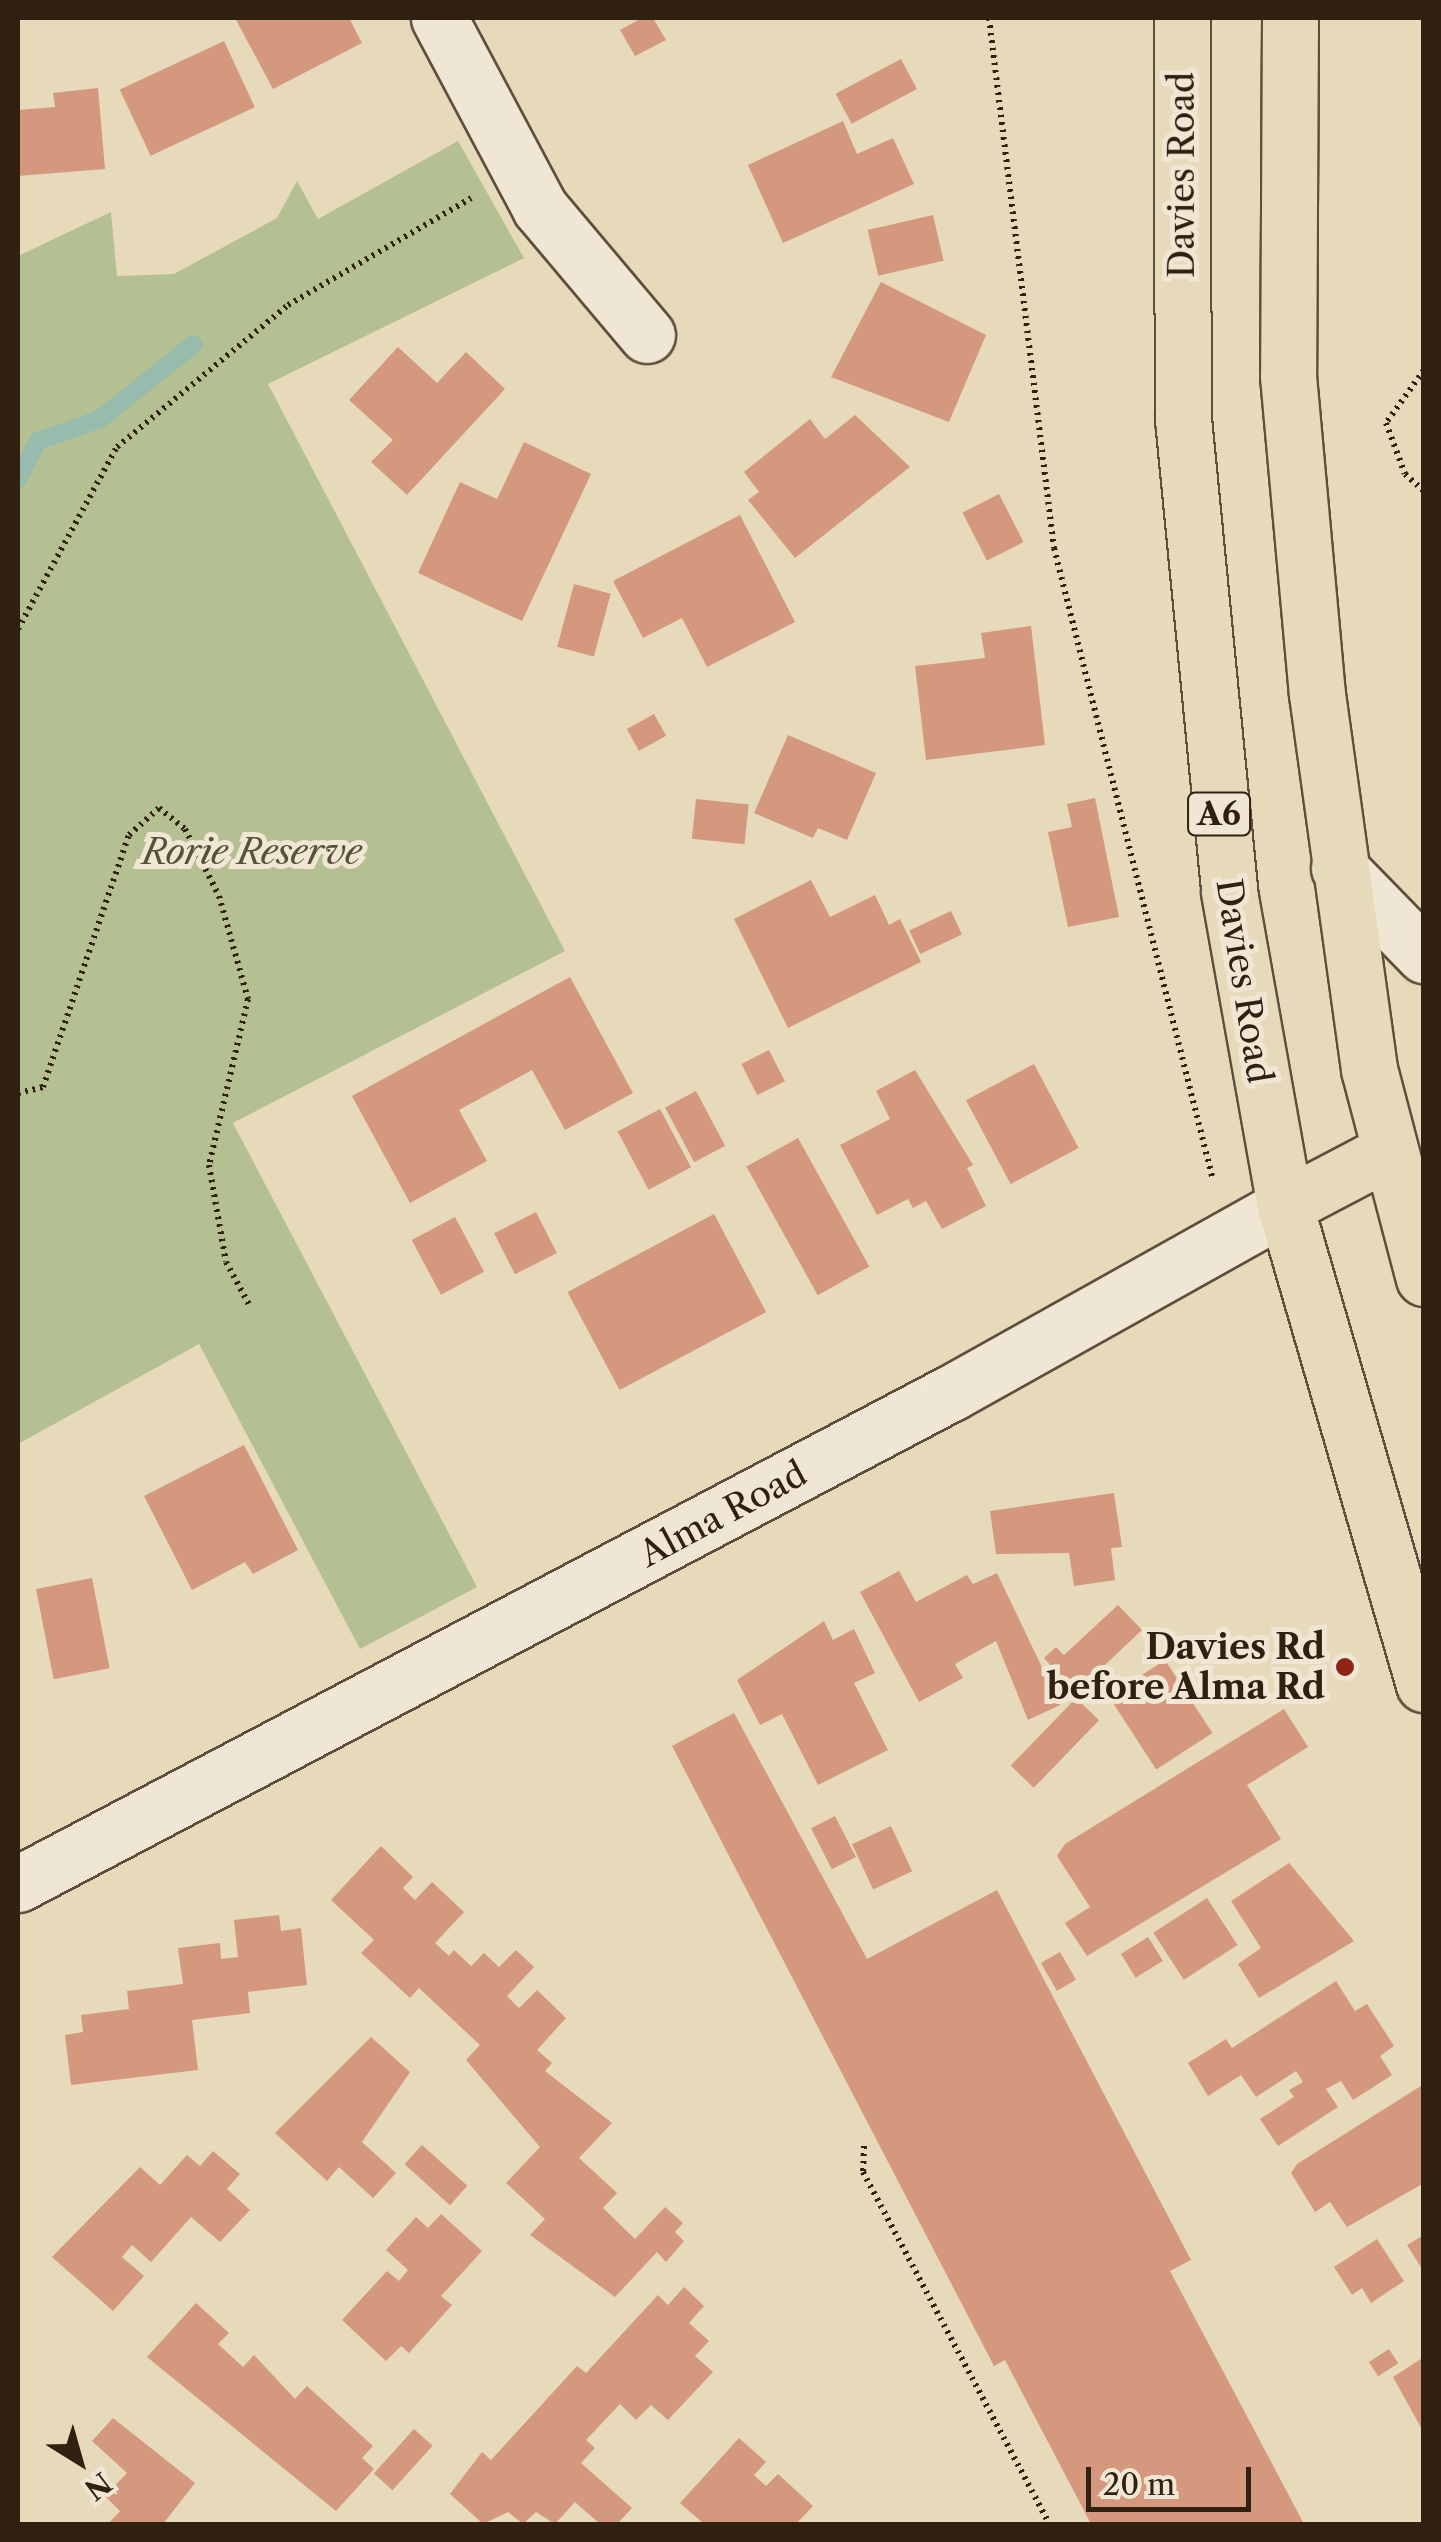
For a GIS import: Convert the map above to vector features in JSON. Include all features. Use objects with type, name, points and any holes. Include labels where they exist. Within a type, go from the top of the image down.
[{"type":"highway","points":[[1144,18],[1147,150],[1183,419]]},
{"type":"highway","name":"Davies Road","points":[[1182,18],[1183,419],[1208,734],[1285,1206],[1424,1684]]},
{"type":"highway","points":[[1290,18],[1288,376],[1339,868],[1405,1143],[1424,1278]]},
{"type":"highway","name":"Alma Road","points":[[1285,1206],[1405,1143]]},
{"type":"street","points":[[439,18],[563,242],[648,336]]},
{"type":"street","points":[[1339,868],[1424,955]]},
{"type":"street","name":"Alma Road","points":[[18,1884],[951,1394],[1285,1206]]},
{"type":"path","points":[[989,18],[1054,548],[1212,1180]]},
{"type":"path","points":[[18,629],[116,447],[288,305],[520,170]]},
{"type":"path","points":[[1424,370],[1386,423],[1406,474],[1424,491]]},
{"type":"path","points":[[18,1093],[43,1087],[129,835],[159,808],[185,829],[219,896],[248,999],[209,1164],[226,1262],[251,1308]]},
{"type":"path","points":[[864,2146],[863,2172],[1049,2524]]},
{"type":"green space","name":"Rorie Reserve","points":[[458,141],[524,258],[268,384],[565,951],[233,1123],[477,1587],[360,1649],[199,1344],[18,1444],[18,256],[111,212],[117,276],[174,274],[277,218],[297,181],[318,219]]},
{"type":"building","points":[[235,18],[349,18],[362,43],[273,89]]},
{"type":"building","points":[[642,18],[653,18],[666,40],[635,56],[620,30]]},
{"type":"building","points":[[224,41],[255,107],[151,156],[120,90]]},
{"type":"building","points":[[901,59],[917,89],[852,124],[836,94]]},
{"type":"building","points":[[98,88],[105,169],[18,176],[18,110],[55,107],[53,93]]},
{"type":"building","points":[[843,121],[857,154],[893,138],[914,184],[783,243],[748,165]]},
{"type":"building","points":[[933,215],[944,261],[878,276],[868,230]]},
{"type":"building","points":[[881,282],[986,335],[949,422],[831,377]]},
{"type":"building","points":[[398,347],[437,383],[466,352],[505,389],[407,495],[371,462],[393,440],[349,400]]},
{"type":"building","points":[[855,415],[910,467],[795,558],[748,500],[759,492],[744,472],[810,419],[825,439]]},
{"type":"building","points":[[524,442],[591,474],[522,621],[418,573],[460,482],[497,499]]},
{"type":"building","points":[[999,494],[1024,542],[987,561],[962,513]]},
{"type":"building","points":[[740,515],[795,622],[707,667],[682,618],[643,638],[613,581]]},
{"type":"building","points":[[574,584],[611,594],[594,657],[557,647]]},
{"type":"building","points":[[1031,626],[1045,745],[926,760],[915,666],[985,658],[981,633]]},
{"type":"building","points":[[654,714],[666,736],[639,751],[627,729]]},
{"type":"building","points":[[788,735],[876,773],[847,840],[818,828],[813,838],[754,813]]},
{"type":"building","points":[[1095,798],[1119,917],[1068,927],[1048,832],[1072,827],[1067,804]]},
{"type":"building","points":[[696,799],[749,805],[745,844],[692,839]]},
{"type":"building","points":[[811,880],[830,917],[875,895],[889,925],[900,919],[921,962],[788,1028],[734,919]]},
{"type":"building","points":[[951,911],[962,935],[920,954],[909,930]]},
{"type":"building","points":[[570,977],[633,1093],[565,1130],[532,1070],[459,1110],[487,1161],[410,1203],[352,1096]]},
{"type":"building","points":[[769,1050],[785,1081],[757,1095],[741,1064]]},
{"type":"building","points":[[1034,1064],[1079,1148],[1011,1184],[966,1100]]},
{"type":"building","points":[[915,1070],[973,1165],[967,1168],[986,1206],[942,1229],[926,1201],[913,1208],[908,1199],[877,1215],[840,1145],[890,1119],[876,1091]]},
{"type":"building","points":[[696,1091],[725,1146],[694,1162],[665,1107]]},
{"type":"building","points":[[660,1109],[691,1167],[649,1190],[618,1132]]},
{"type":"building","points":[[798,1138],[869,1267],[818,1295],[746,1167]]},
{"type":"building","points":[[536,1212],[557,1253],[515,1274],[494,1233]]},
{"type":"building","points":[[714,1214],[766,1312],[620,1390],[567,1292]]},
{"type":"building","points":[[455,1217],[484,1272],[441,1295],[412,1240]]},
{"type":"building","points":[[244,1445],[298,1550],[253,1574],[245,1562],[192,1590],[144,1496]]},
{"type":"building","points":[[1114,1493],[1122,1547],[1111,1548],[1115,1580],[1074,1586],[1069,1553],[996,1554],[990,1511]]},
{"type":"building","points":[[899,1571],[916,1602],[967,1575],[973,1584],[997,1573],[1060,1705],[1028,1720],[996,1641],[955,1664],[963,1678],[919,1702],[860,1592]]},
{"type":"building","points":[[92,1578],[110,1668],[54,1679],[36,1589]]},
{"type":"building","points":[[1118,1605],[1142,1630],[1075,1693],[1044,1658],[1056,1647],[1064,1655]]},
{"type":"building","points":[[824,1621],[833,1640],[854,1629],[875,1673],[854,1683],[888,1750],[818,1785],[782,1714],[760,1725],[737,1680]]},
{"type":"building","points":[[1165,1660],[1212,1733],[1156,1769],[1109,1696]]},
{"type":"building","points":[[1076,1698],[1099,1720],[1034,1788],[1011,1766]]},
{"type":"building","points":[[1284,1709],[1308,1747],[1247,1785],[1281,1839],[1087,1956],[1065,1923],[1090,1907],[1057,1856],[1065,1844]]},
{"type":"building","points":[[734,1713],[867,1959],[997,1890],[1191,2260],[1170,2271],[1304,2524],[1091,2524],[1005,2360],[994,2366],[672,1746]]},
{"type":"building","points":[[835,1816],[856,1857],[832,1869],[811,1828]]},
{"type":"building","points":[[891,1826],[912,1871],[873,1889],[852,1844]]},
{"type":"building","points":[[381,1846],[413,1877],[403,1888],[415,1900],[432,1882],[464,1912],[435,1943],[449,1956],[454,1950],[471,1966],[484,1953],[499,1967],[516,1950],[534,1967],[507,1996],[519,2008],[537,1990],[566,2018],[537,2050],[552,2063],[545,2071],[612,2123],[579,2158],[617,2193],[603,2208],[635,2239],[665,2207],[683,2223],[675,2232],[684,2241],[666,2262],[657,2252],[615,2297],[530,2235],[545,2219],[506,2183],[540,2147],[466,2060],[480,2045],[419,1988],[410,1998],[361,1953],[374,1940],[331,1900]]},
{"type":"building","points":[[1289,1863],[1354,1941],[1259,1998],[1238,1964],[1261,1948],[1231,1901]]},
{"type":"building","points":[[1207,1898],[1237,1945],[1184,1980],[1153,1933]]},
{"type":"building","points":[[279,1915],[281,1931],[301,1928],[307,1985],[248,1992],[250,2013],[192,2020],[198,2070],[71,2085],[65,2035],[83,2032],[81,2015],[129,2009],[127,1991],[183,1984],[178,1948],[220,1943],[221,1959],[238,1957],[234,1920]]},
{"type":"building","points":[[1148,1937],[1163,1961],[1136,1978],[1121,1954]]},
{"type":"building","points":[[1060,1952],[1076,1980],[1057,1991],[1041,1963]]},
{"type":"building","points":[[1336,1981],[1355,2011],[1367,2004],[1394,2046],[1380,2056],[1392,2075],[1353,2100],[1341,2081],[1326,2089],[1338,2107],[1278,2146],[1260,2119],[1294,2097],[1289,2090],[1303,2082],[1296,2071],[1256,2097],[1241,2075],[1208,2096],[1188,2063],[1226,2039],[1232,2048]]},
{"type":"building","points":[[371,2037],[410,2072],[362,2142],[396,2173],[373,2198],[339,2167],[327,2181],[275,2133]]},
{"type":"building","points":[[1424,2084],[1424,2183],[1347,2227],[1330,2202],[1315,2212],[1291,2173],[1297,2164]]},
{"type":"building","points":[[422,2145],[467,2186],[450,2205],[405,2164]]},
{"type":"building","points":[[213,2151],[240,2174],[227,2189],[250,2210],[220,2242],[191,2217],[151,2262],[132,2245],[122,2257],[144,2276],[113,2311],[52,2257],[140,2167],[160,2185],[187,2155],[200,2166]]},
{"type":"building","points":[[441,2214],[482,2251],[441,2296],[452,2305],[409,2353],[401,2346],[386,2361],[342,2320],[387,2271],[399,2281],[408,2270],[386,2250],[416,2217],[428,2228]]},
{"type":"building","points":[[1424,2235],[1424,2272],[1407,2245]]},
{"type":"building","points":[[1377,2239],[1404,2281],[1371,2303],[1362,2288],[1352,2295],[1334,2267]]},
{"type":"building","points":[[684,2287],[704,2306],[689,2323],[709,2341],[695,2356],[713,2372],[668,2420],[651,2405],[636,2420],[620,2404],[586,2440],[595,2448],[581,2463],[632,2508],[617,2524],[600,2524],[575,2502],[555,2524],[536,2512],[523,2524],[508,2512],[483,2524],[450,2494],[482,2452],[491,2460],[577,2366],[586,2373],[658,2295],[668,2305]]},
{"type":"building","points":[[196,2303],[229,2333],[218,2344],[243,2367],[254,2355],[295,2399],[307,2386],[373,2446],[362,2458],[374,2469],[336,2511],[147,2357]]},
{"type":"building","points":[[1389,2349],[1398,2363],[1378,2376],[1369,2362]]},
{"type":"building","points":[[1424,2357],[1424,2433],[1393,2377]]},
{"type":"building","points":[[113,2418],[195,2483],[163,2524],[108,2524],[120,2511],[105,2496],[127,2473],[92,2441]]},
{"type":"building","points":[[414,2429],[433,2446],[392,2490],[374,2474]]},
{"type":"building","points":[[739,2438],[766,2462],[754,2475],[766,2486],[778,2474],[813,2506],[796,2524],[704,2524],[680,2503]]},
{"type":"waterway","points":[[18,479],[38,441],[100,419],[194,344]]},
{"type":"place","name":"Davies Rd before Alma Rd","points":[[1345,1667]]}]
